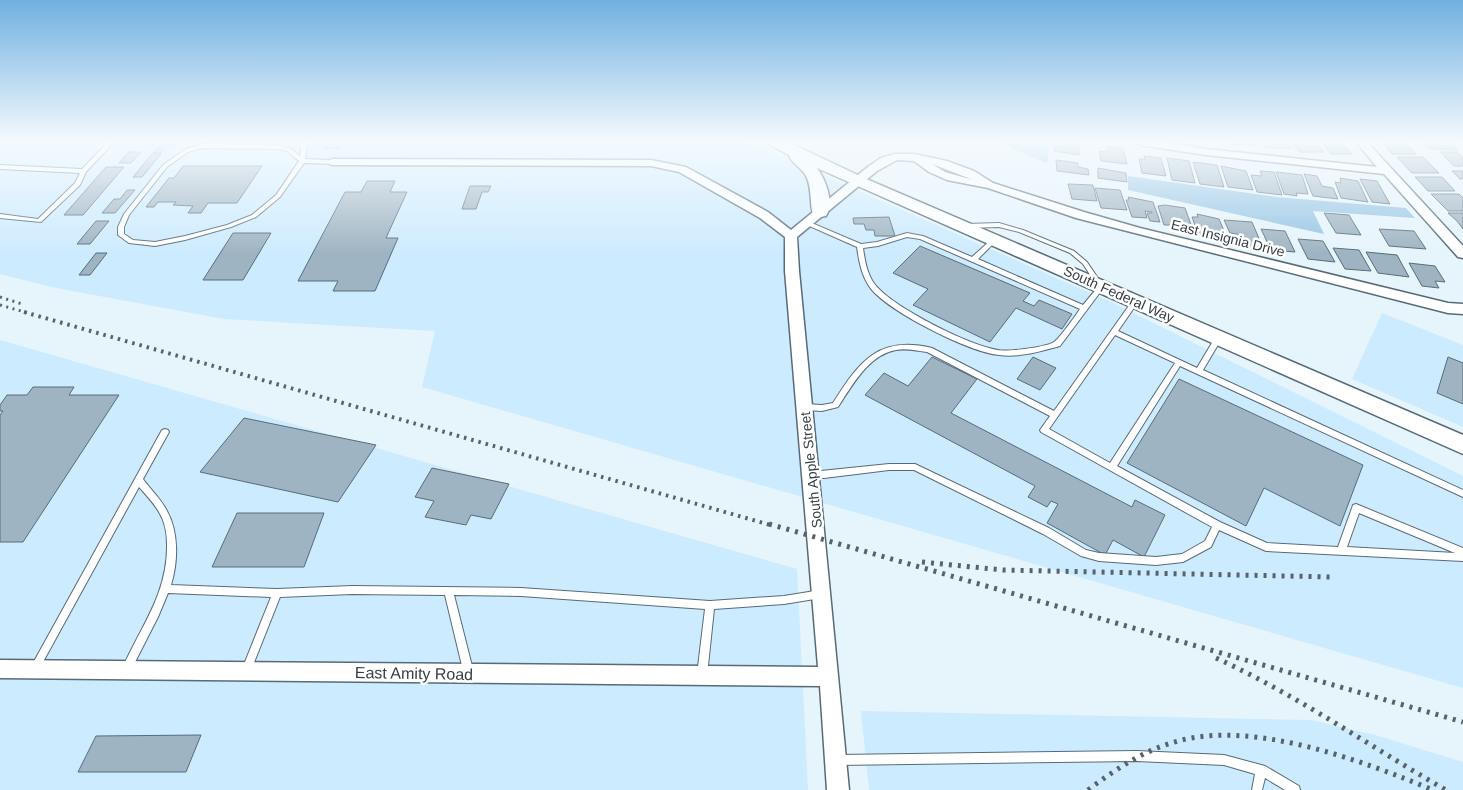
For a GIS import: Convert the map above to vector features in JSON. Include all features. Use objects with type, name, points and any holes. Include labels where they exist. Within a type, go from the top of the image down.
[{"type":"main road","points":[[816,179],[822,194],[820,212]]},
{"type":"main road","name":"South Federal Way","points":[[853,179],[1463,445]]},
{"type":"street","points":[[700,179],[764,215],[791,236],[858,181]]},
{"type":"street","name":"East Insignia Drive","points":[[958,179],[972,184],[989,185],[1080,215],[1138,231],[1448,308],[1463,309]]},
{"type":"street","points":[[1394,179],[1463,254]]},
{"type":"street","name":"South Apple Street","points":[[791,236],[792,271],[838,790]]},
{"type":"street","name":"East Amity Road","points":[[0,669],[829,677]]},
{"type":"lane","points":[[0,216],[39,222],[78,184],[80,179]]},
{"type":"lane","points":[[155,179],[126,215],[121,227],[121,235],[131,242],[155,244],[230,226],[254,216],[278,196],[290,179]]},
{"type":"lane","points":[[807,223],[860,246],[878,244],[907,235],[921,237],[1084,308]]},
{"type":"lane","points":[[860,246],[862,266],[866,277],[876,291],[899,307],[954,338],[985,351],[1002,353],[1057,344],[1101,287],[1086,263],[1072,252],[1021,230],[999,225],[962,226]]},
{"type":"lane","points":[[973,260],[994,240]]},
{"type":"lane","points":[[1135,302],[1044,430],[1218,525],[1266,547],[1463,557]]},
{"type":"lane","points":[[1114,332],[1463,494]]},
{"type":"lane","points":[[1199,371],[1218,338]]},
{"type":"lane","points":[[805,408],[822,408],[835,405],[856,373],[874,354],[888,350],[917,347],[938,354],[1055,415]]},
{"type":"lane","points":[[1112,467],[1179,362]]},
{"type":"lane","points":[[34,670],[165,432]]},
{"type":"lane","points":[[811,475],[831,475],[894,465],[915,466],[1046,531],[1084,553],[1099,557],[1156,561],[1183,558],[1208,544],[1218,525]]},
{"type":"lane","points":[[126,670],[166,589],[174,553],[166,516],[138,480]]},
{"type":"lane","points":[[1341,551],[1356,508],[1463,552]]},
{"type":"lane","points":[[166,589],[277,593],[352,590],[521,592],[710,605],[784,600],[822,594]]},
{"type":"lane","points":[[448,591],[469,674]]},
{"type":"lane","points":[[246,672],[277,593]]},
{"type":"lane","points":[[702,676],[710,605]]},
{"type":"lane","points":[[836,760],[1137,756],[1224,760],[1262,770],[1295,790]]},
{"type":"lane","points":[[1258,790],[1262,770]]},
{"type":"shaded area","points":[[0,179],[832,179],[1111,302],[1463,476],[1463,688],[422,387],[435,331],[224,319],[51,287],[0,274]]},
{"type":"shaded area","points":[[1128,179],[1148,179],[1277,197],[1406,208],[1415,218],[1313,211],[1324,234],[1128,190]]},
{"type":"shaded area","points":[[1382,313],[1463,345],[1463,427],[1352,379]]},
{"type":"shaded area","points":[[0,340],[797,569],[808,790],[0,790]]},
{"type":"shaded area","points":[[861,711],[1311,720],[1375,735],[1463,762],[1463,790],[869,790]]},
{"type":"building","points":[[96,179],[114,179],[83,215],[64,215]]},
{"type":"building","points":[[168,179],[253,179],[237,203],[208,203],[201,213],[188,213],[193,206],[173,205],[176,202],[158,202],[154,207],[146,207]]},
{"type":"building","points":[[1104,179],[1127,179],[1127,182]]},
{"type":"building","points":[[1194,179],[1195,183],[1172,180]]},
{"type":"building","points":[[1198,179],[1221,179],[1224,187],[1200,184]]},
{"type":"building","points":[[1225,179],[1249,179],[1253,190],[1228,187]]},
{"type":"building","points":[[1252,179],[1276,179],[1282,195],[1257,192]]},
{"type":"building","points":[[1278,179],[1303,179],[1308,194],[1296,193],[1297,196],[1284,194]]},
{"type":"building","points":[[1306,179],[1318,179],[1322,186],[1333,188],[1338,199],[1313,196]]},
{"type":"building","points":[[1340,179],[1358,181],[1368,202],[1341,198],[1335,182],[1341,183]]},
{"type":"building","points":[[1360,179],[1377,181],[1390,204],[1372,202]]},
{"type":"building","points":[[1417,179],[1444,179],[1455,191],[1428,191]]},
{"type":"building","points":[[367,181],[395,181],[390,192],[407,192],[386,238],[398,238],[375,291],[333,291],[338,281],[298,281],[345,192],[361,192]]},
{"type":"building","points":[[1068,184],[1093,185],[1097,201],[1072,199]]},
{"type":"building","points":[[470,186],[491,186],[488,192],[482,192],[476,209],[462,209]]},
{"type":"building","points":[[1095,188],[1120,190],[1127,210],[1101,208]]},
{"type":"building","points":[[127,190],[135,190],[115,213],[102,213],[114,199],[120,199]]},
{"type":"building","points":[[1431,194],[1459,194],[1463,198],[1463,211],[1448,211]]},
{"type":"building","points":[[1128,197],[1153,202],[1160,222],[1150,221],[1147,213],[1152,212],[1145,211],[1147,218],[1132,217],[1126,200],[1129,200]]},
{"type":"building","points":[[1165,205],[1185,208],[1193,230],[1178,229],[1176,223],[1173,223],[1174,225],[1164,225],[1158,206]]},
{"type":"building","points":[[1324,213],[1349,215],[1361,235],[1336,233]]},
{"type":"building","points":[[1448,213],[1463,213],[1463,229],[1457,221]]},
{"type":"building","points":[[1197,214],[1219,219],[1225,233],[1198,234],[1192,217],[1198,217]]},
{"type":"building","points":[[889,217],[895,236],[875,236],[874,230],[866,230],[864,224],[854,224],[853,218]]},
{"type":"building","points":[[1224,220],[1252,222],[1263,248],[1248,246],[1243,235],[1230,233]]},
{"type":"building","points":[[96,221],[109,221],[90,244],[77,244]]},
{"type":"building","points":[[1261,229],[1285,231],[1295,252],[1271,250]]},
{"type":"building","points":[[1379,229],[1414,231],[1426,249],[1389,246]]},
{"type":"building","points":[[233,233],[271,233],[243,280],[203,280]]},
{"type":"building","points":[[1298,239],[1323,241],[1335,262],[1308,259]]},
{"type":"building","points":[[920,246],[1030,293],[1023,301],[1034,306],[1039,300],[1072,314],[1062,329],[1016,308],[990,342],[913,305],[928,289],[893,273]]},
{"type":"building","points":[[1333,248],[1359,250],[1371,271],[1345,269]]},
{"type":"building","points":[[1366,252],[1397,255],[1409,277],[1378,273]]},
{"type":"building","points":[[96,253],[107,253],[90,275],[79,275]]},
{"type":"building","points":[[1409,263],[1435,266],[1445,282],[1435,281],[1439,288],[1422,286]]},
{"type":"building","points":[[932,357],[977,379],[951,413],[1132,507],[1135,500],[1165,515],[1144,557],[1113,540],[1105,555],[1047,523],[1058,504],[1051,501],[1047,507],[1028,497],[1035,486],[865,395],[884,373],[908,386]]},
{"type":"building","points":[[1033,357],[1056,368],[1040,390],[1017,379]]},
{"type":"building","points":[[1448,357],[1463,363],[1463,404],[1437,393]]},
{"type":"building","points":[[1179,379],[1363,465],[1340,526],[1264,488],[1246,526],[1127,463]]},
{"type":"building","points":[[33,387],[74,387],[69,395],[119,395],[23,542],[0,542],[0,415],[3,411],[0,411],[0,405],[7,395],[27,395]]},
{"type":"building","points":[[244,418],[376,445],[338,502],[200,472]]},
{"type":"building","points":[[432,468],[509,484],[491,519],[471,515],[466,525],[425,517],[434,501],[415,497]]},
{"type":"building","points":[[237,513],[324,513],[304,567],[212,567]]},
{"type":"building","points":[[201,735],[186,772],[78,772],[96,736]]},
{"type":"railway","points":[[0,297],[22,304]]},
{"type":"railway","points":[[0,305],[28,313]]},
{"type":"railway","points":[[24,312],[774,526]]},
{"type":"railway","points":[[769,524],[1463,722]]},
{"type":"railway","points":[[922,562],[1003,570],[1332,577]]},
{"type":"railway","points":[[1216,658],[1304,704],[1446,790]]},
{"type":"railway","points":[[1088,790],[1131,761],[1154,749],[1178,741],[1208,736],[1240,736],[1308,747],[1374,767],[1433,790]]}]
